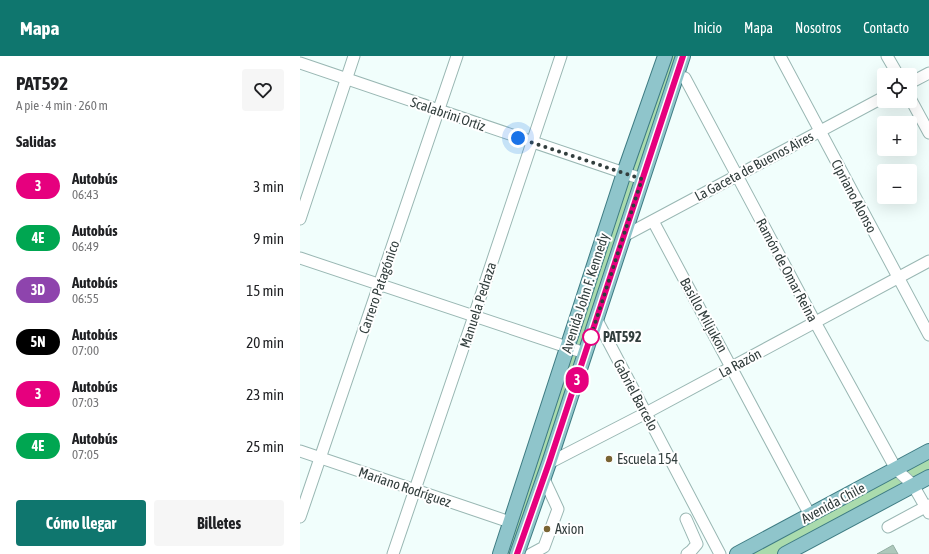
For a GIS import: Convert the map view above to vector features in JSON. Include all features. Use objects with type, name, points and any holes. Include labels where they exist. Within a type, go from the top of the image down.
[{"type":"main road","name":"Avenida John F. Kennedy","points":[[500,554],[624,173],[665,56]]},
{"type":"main road","name":"Avenida John F. Kennedy","points":[[517,554],[597,320],[683,56]]},
{"type":"main road","name":"Avenida Chile","points":[[737,554],[929,451]]},
{"type":"main road","name":"Avenida Chile","points":[[785,554],[929,476]]},
{"type":"street","points":[[300,219],[354,56]]},
{"type":"street","name":"Carrero Patagónico","points":[[300,517],[440,111],[457,56]]},
{"type":"street","name":"Manuela Pedraza","points":[[393,554],[561,56]]},
{"type":"street","name":"Cipriano Alonso","points":[[780,56],[929,335]]},
{"type":"street","points":[[887,56],[894,68]]},
{"type":"street","name":"Scalabrini Ortiz","points":[[300,63],[642,179]]},
{"type":"street","points":[[917,79],[929,73]]},
{"type":"street","name":"Ramón de Omar Reina","points":[[676,75],[685,78],[815,322],[896,469],[913,485],[928,509]]},
{"type":"street","name":"La Gaceta de Buenos Aires","points":[[624,236],[877,101]]},
{"type":"street","points":[[915,108],[929,133]]},
{"type":"street","name":"Basillo Miljukon","points":[[653,221],[810,515]]},
{"type":"street","points":[[300,258],[585,353]]},
{"type":"street","name":"La Razón","points":[[549,463],[646,413],[929,261]]},
{"type":"street","name":"Gabriel Barcelo","points":[[597,320],[720,554]]},
{"type":"street","name":"Mariano Rodríguez","points":[[300,451],[510,522]]},
{"type":"street","points":[[531,554],[544,547],[558,509],[544,478]]},
{"type":"street","points":[[888,527],[928,509]]},
{"type":"street","points":[[686,519],[697,544],[687,554]]},
{"type":"green space","points":[[665,56],[683,56],[517,554],[500,554]]},
{"type":"green space","points":[[929,451],[929,477],[785,554],[737,554]]},
{"type":"building","points":[[893,545],[898,554],[877,554],[886,549]]},
{"type":"bus line","name":"3","points":[[517,554],[597,320],[683,56]]},
{"type":"place","name":"PAT592","points":[[591,337]]},
{"type":"place","name":"Escuela 154","points":[[609,459]]},
{"type":"place","name":"Axion","points":[[547,529]]},
{"type":"route","points":[[518,138],[642,179],[589,342],[591,337]]}]
